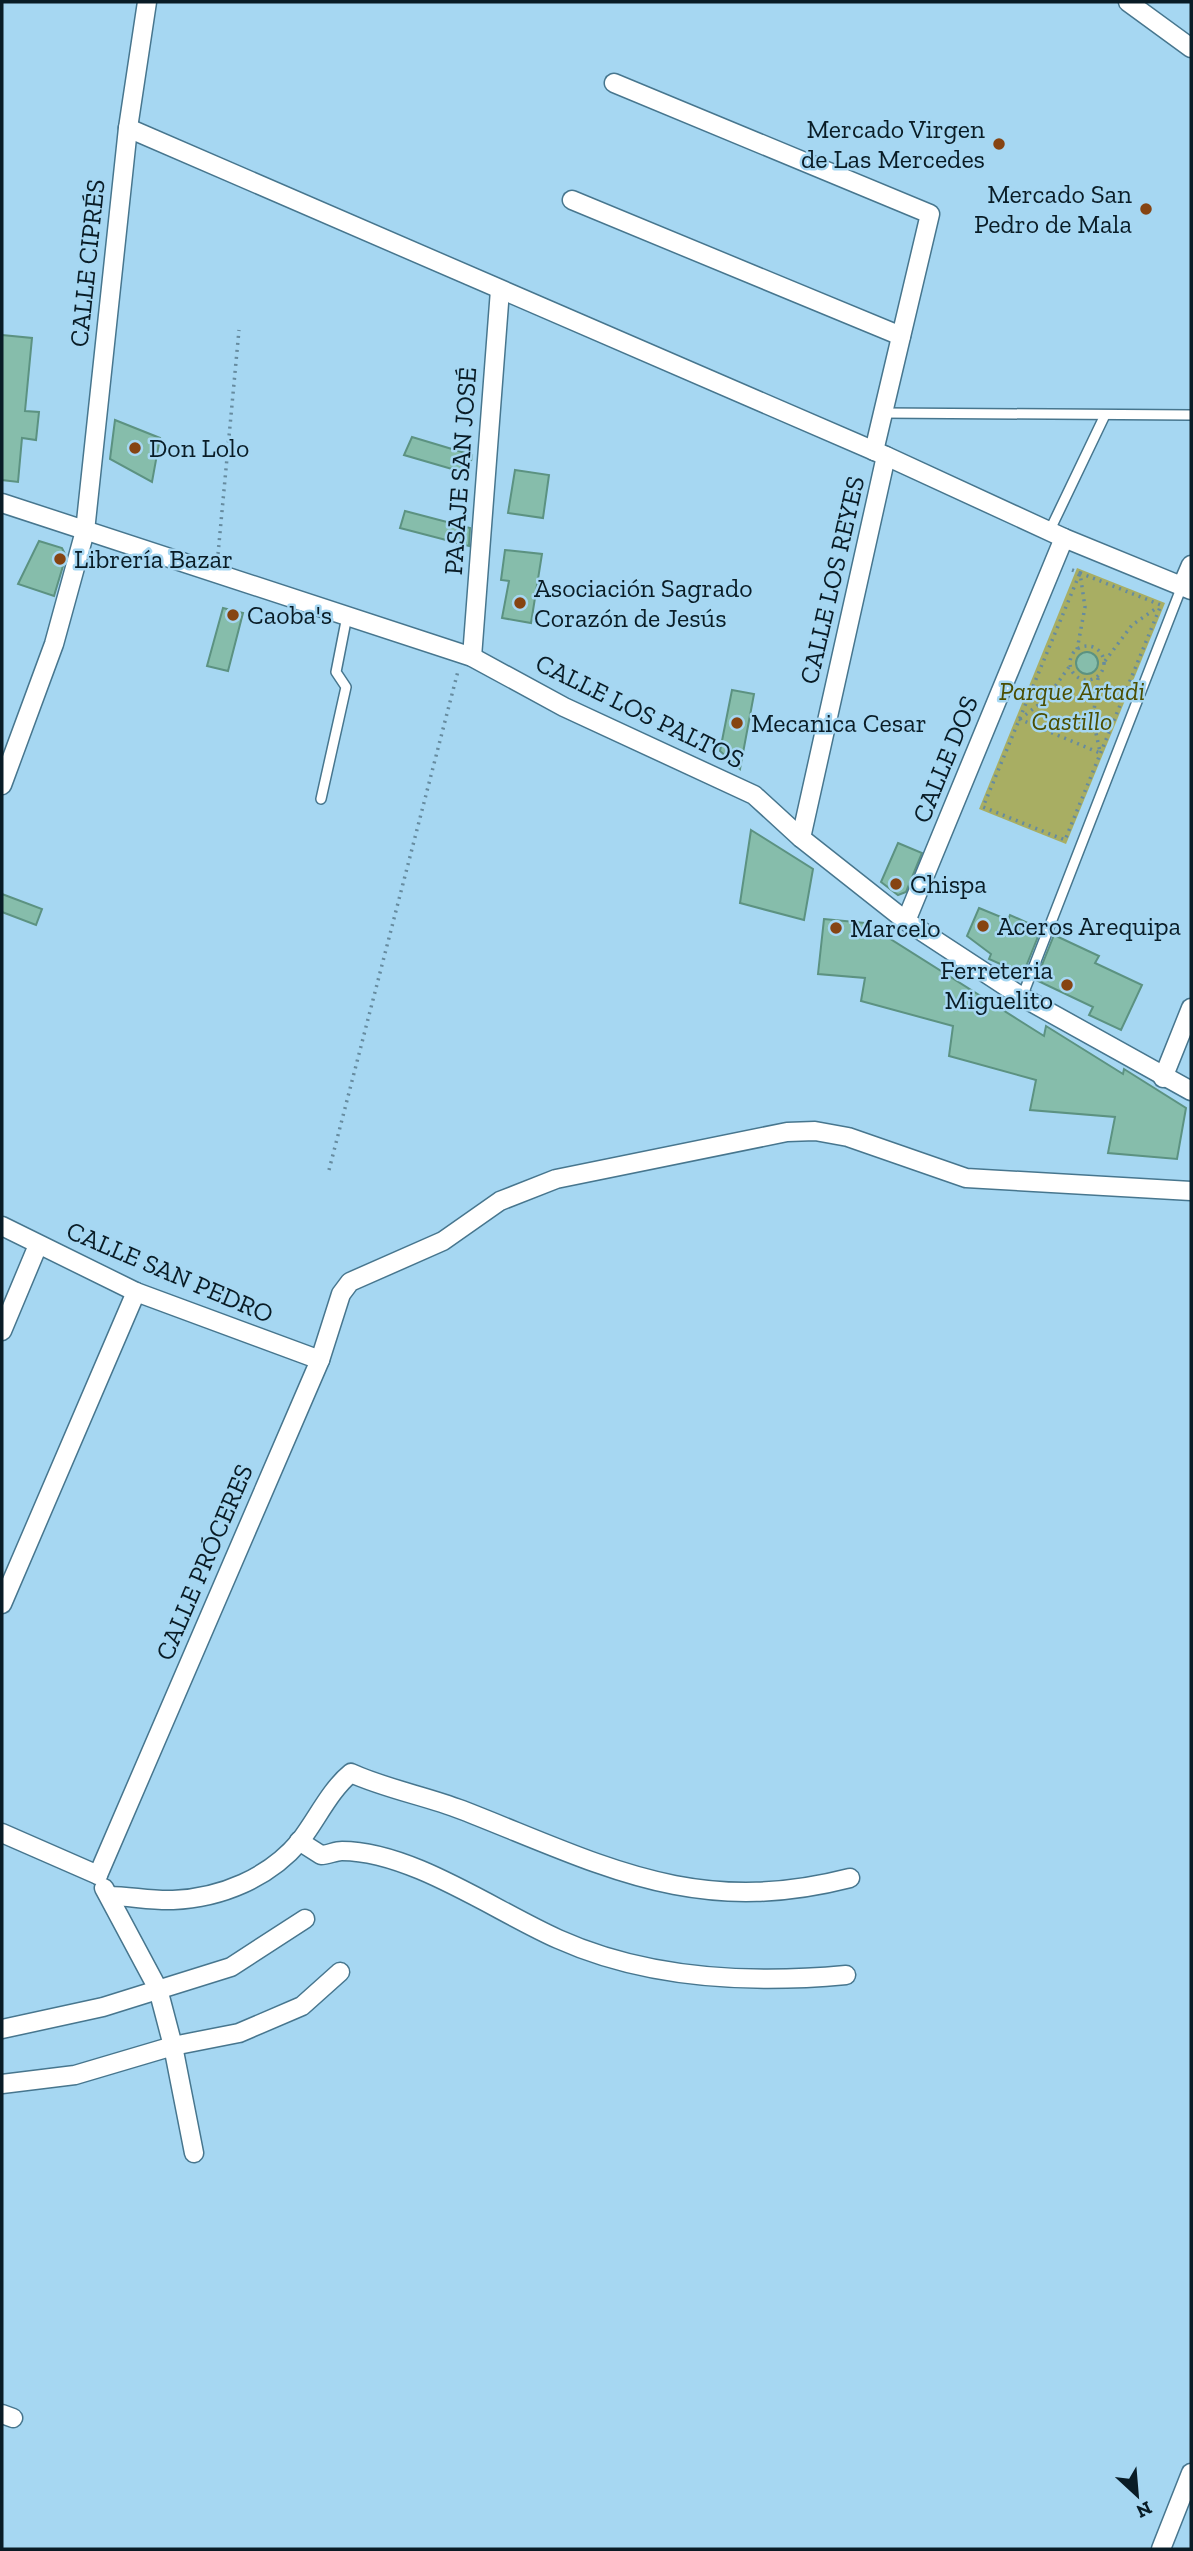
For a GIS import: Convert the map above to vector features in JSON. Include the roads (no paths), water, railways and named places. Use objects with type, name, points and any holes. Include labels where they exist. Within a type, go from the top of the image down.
[{"type":"street","name":"CALLE CIPRÉS","points":[[2,785],[54,644],[85,531],[128,128],[147,2]]},
{"type":"street","points":[[1128,2],[1191,48]]},
{"type":"street","name":"CALLE LOS REYES","points":[[614,83],[930,214],[883,413],[880,453],[801,838]]},
{"type":"street","points":[[128,128],[880,453],[1056,535],[1186,588],[1191,565]]},
{"type":"street","points":[[572,200],[901,336]]},
{"type":"street","name":"PASAJE SAN JOSÉ","points":[[467,655],[500,290]]},
{"type":"street","name":"CALLE LOS PALTOS","points":[[2,503],[467,655],[564,707],[754,796],[801,838],[906,921],[1022,997],[1163,1078],[1191,1091]]},
{"type":"street","name":"CALLE DOS","points":[[906,921],[1054,562],[1056,535]]},
{"type":"street","points":[[1163,1078],[1191,1008]]},
{"type":"street","name":"CALLE PRÓCERES","points":[[98,1875],[320,1360],[341,1294],[350,1282],[443,1241],[500,1200],[556,1179],[786,1132],[815,1131],[848,1137],[966,1178],[1191,1191]]},
{"type":"street","name":"CALLE SAN PEDRO","points":[[2,1226],[136,1292],[320,1360]]},
{"type":"street","points":[[2,1331],[38,1245]]},
{"type":"street","points":[[2,1604],[136,1292]]},
{"type":"street","points":[[108,1896],[172,1900],[238,1887],[273,1866],[299,1841],[341,1780],[351,1773],[436,1800],[620,1872],[680,1888],[769,1893],[850,1878]]},
{"type":"street","points":[[2,1833],[98,1875],[158,1989],[173,2046],[194,2153]]},
{"type":"street","points":[[299,1841],[321,1855],[340,1851],[405,1864],[432,1874],[559,1939],[638,1964],[693,1974],[762,1980],[846,1975]]},
{"type":"street","points":[[2,2029],[103,2007],[230,1967],[305,1919]]},
{"type":"street","points":[[2,2084],[75,2075],[173,2046],[239,2033],[302,2006],[340,1972]]},
{"type":"street","points":[[1161,2549],[1191,2473]]},
{"type":"lane","points":[[883,413],[1191,415]]},
{"type":"lane","points":[[1056,535],[1105,415]]},
{"type":"lane","points":[[1022,997],[1172,610],[1186,588]]},
{"type":"lane","points":[[321,799],[346,687],[336,672],[347,616]]},
{"type":"place","name":"Mercado Virgen de Las Mercedes","points":[[999,144]]},
{"type":"place","name":"Mercado San Pedro de Mala","points":[[1146,209]]},
{"type":"place","name":"Don Lolo","points":[[135,448]]},
{"type":"place","name":"Librería Bazar","points":[[60,559]]},
{"type":"place","name":"Asociación Sagrado Corazón de Jesús","points":[[520,603]]},
{"type":"place","name":"Caoba's","points":[[233,615]]},
{"type":"place","name":"Mecanica Cesar","points":[[737,723]]},
{"type":"place","name":"Chispa","points":[[896,884]]},
{"type":"place","name":"Aceros Arequipa","points":[[983,926]]},
{"type":"place","name":"Marcelo","points":[[836,928]]},
{"type":"place","name":"Ferreteria Miguelito","points":[[1067,985]]},
{"type":"park label","name":"Parque Artadi Castillo","points":[[1072,706]]}]
